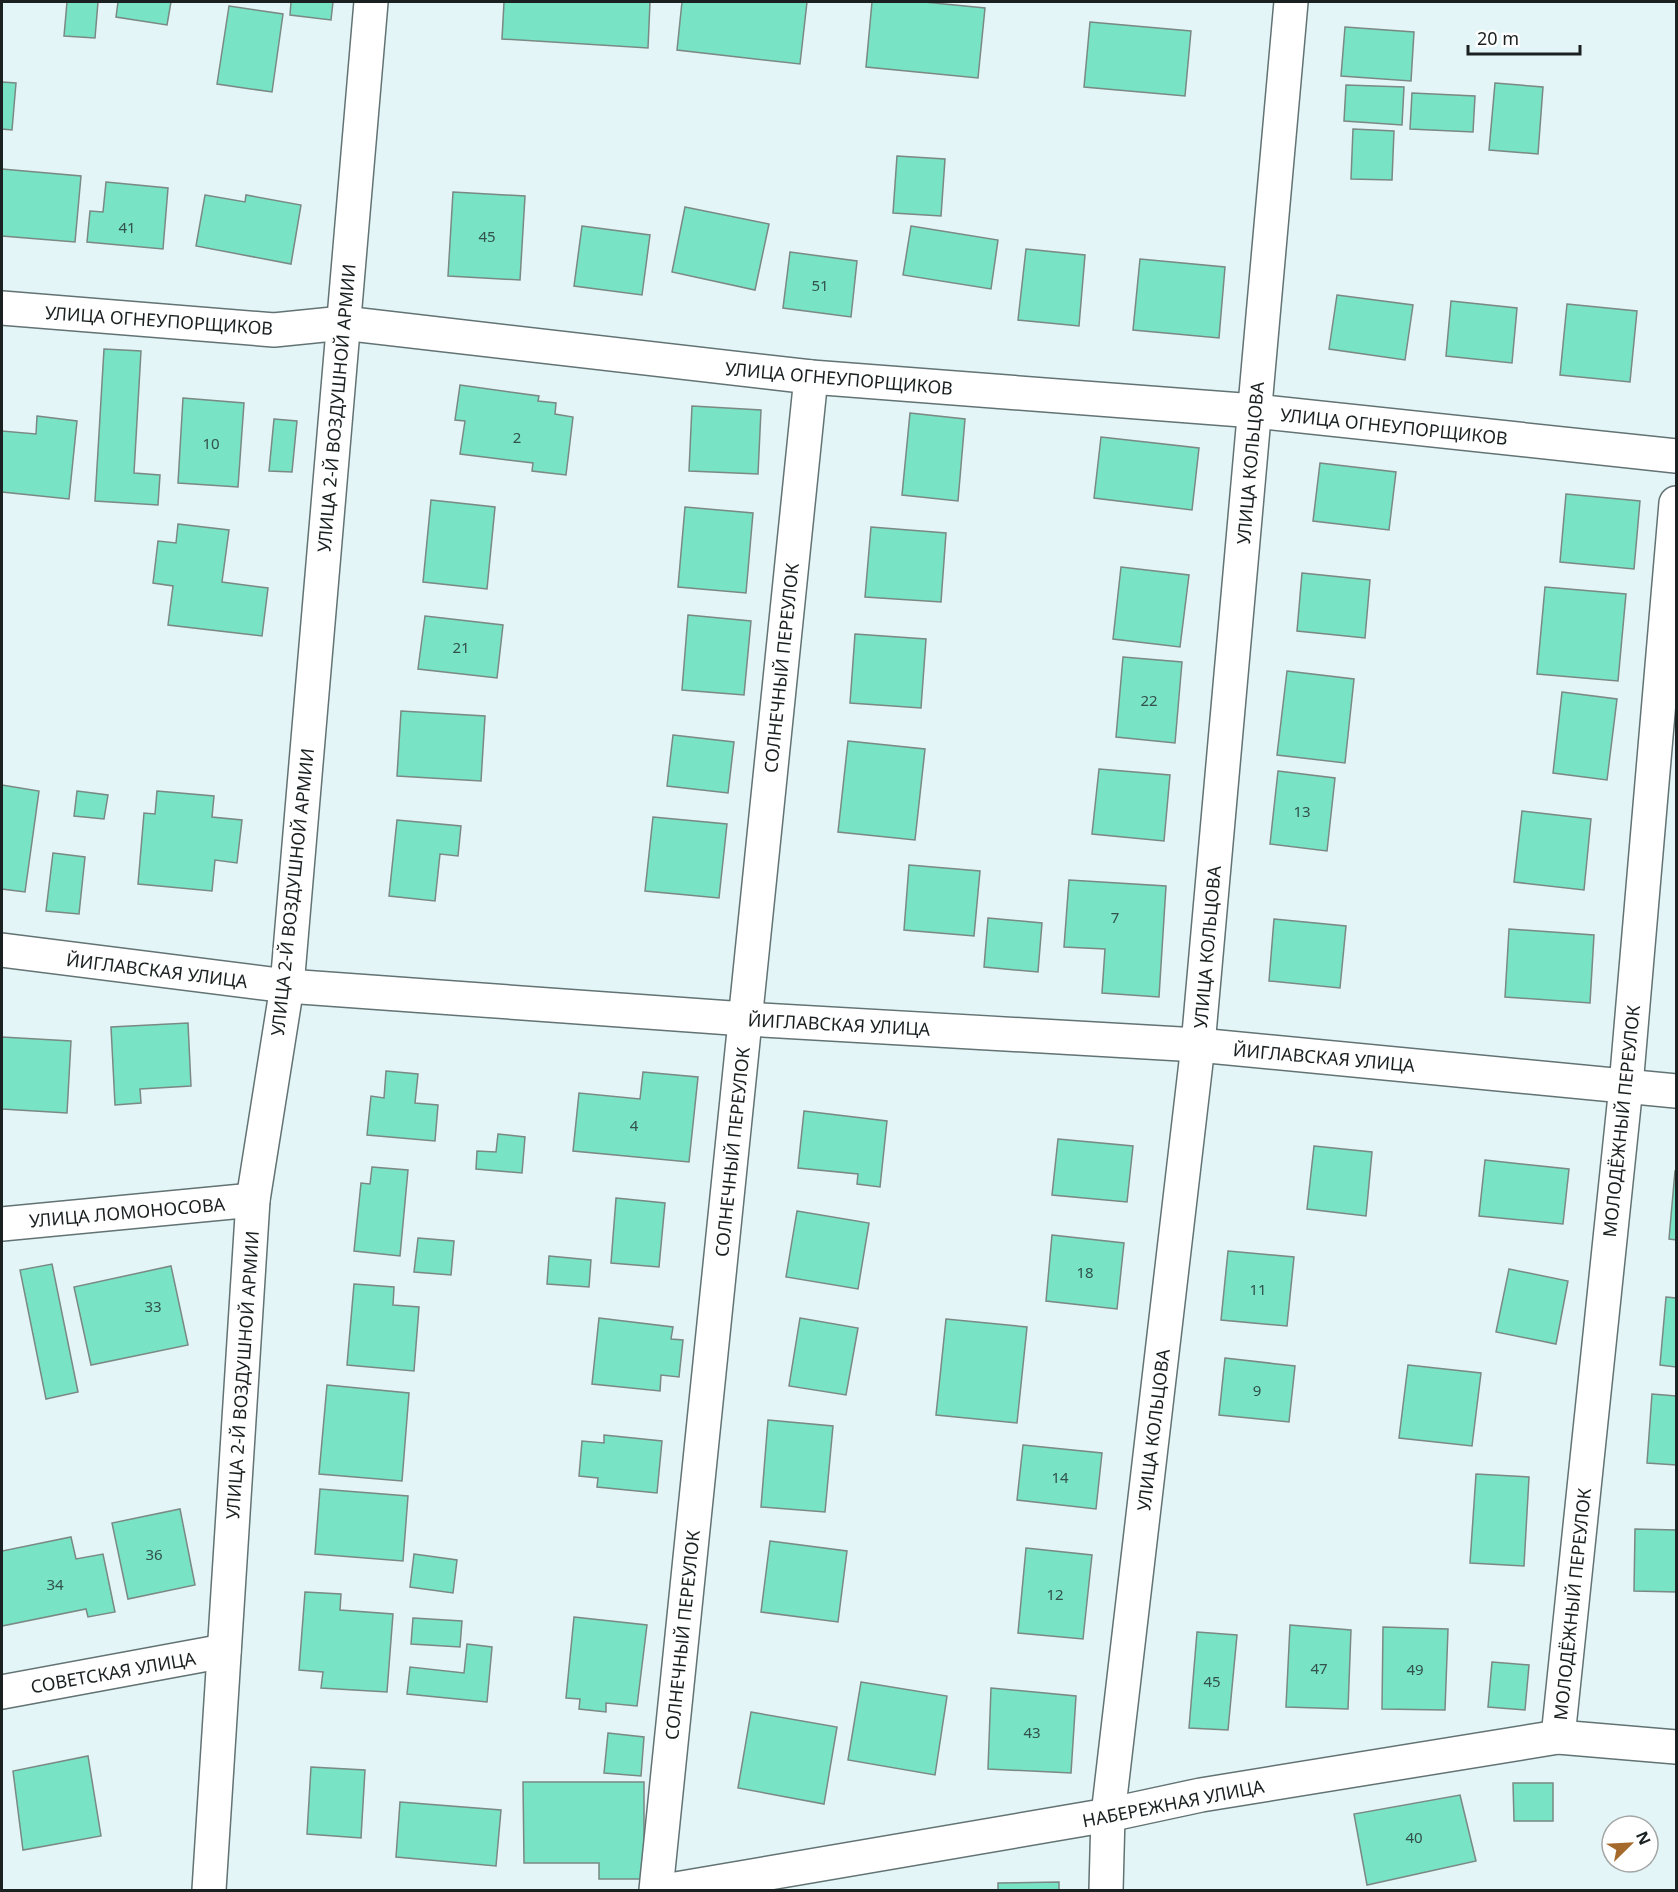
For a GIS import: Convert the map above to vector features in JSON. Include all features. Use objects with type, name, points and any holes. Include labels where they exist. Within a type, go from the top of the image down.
[{"type":"street","name":"УЛИЦА 2-Й ВОЗДУШНОЙ АРМИИ","points":[[209,1890],[253,1200],[287,986],[371,2]]},
{"type":"street","name":"УЛИЦА КОЛЬЦОВА","points":[[1106,1890],[1108,1815],[1198,1045],[1292,2]]},
{"type":"street","name":"УЛИЦА ОГНЕУПОРЩИКОВ","points":[[2,308],[274,330],[343,323],[811,377],[1255,411],[1677,456]]},
{"type":"street","name":"СОЛНЕЧНЫЙ ПЕРЕУЛОК","points":[[656,1890],[811,377]]},
{"type":"street","name":"МОЛОДЁЖНЫЙ ПЕРЕУЛОК","points":[[1558,1737],[1626,1086],[1677,503]]},
{"type":"street","name":"ЙИГЛАВСКАЯ УЛИЦА","points":[[2,951],[287,986],[745,1019],[1198,1045],[1677,1091]]},
{"type":"street","name":"УЛИЦА ЛОМОНОСОВА","points":[[2,1224],[253,1200]]},
{"type":"street","name":"СОВЕТСКАЯ УЛИЦА","points":[[2,1692],[224,1651]]},
{"type":"street","name":"НАБЕРЕЖНАЯ УЛИЦА","points":[[670,1890],[1108,1815],[1201,1795],[1558,1737],[1677,1747]]},
{"type":"building","points":[[67,2],[98,2],[95,38],[64,36]]},
{"type":"building","points":[[118,2],[171,2],[167,25],[116,17]]},
{"type":"building","points":[[291,2],[333,2],[331,20],[290,15]]},
{"type":"building","points":[[504,2],[650,2],[648,48],[502,39]]},
{"type":"building","points":[[682,2],[807,2],[800,64],[677,50]]},
{"type":"building","points":[[872,2],[924,2],[985,8],[978,78],[866,67]]},
{"type":"building","points":[[229,6],[283,14],[272,92],[217,84]]},
{"type":"building","points":[[1090,22],[1191,31],[1185,96],[1084,87]]},
{"type":"building","points":[[1345,27],[1414,32],[1411,81],[1341,76]]},
{"type":"building","points":[[2,82],[16,83],[12,130],[2,129]]},
{"type":"building","points":[[1495,83],[1543,87],[1538,154],[1489,150]]},
{"type":"building","points":[[1346,85],[1404,87],[1402,125],[1344,121]]},
{"type":"building","points":[[1412,93],[1475,96],[1473,132],[1410,129]]},
{"type":"building","points":[[1353,129],[1394,131],[1392,180],[1351,179]]},
{"type":"building","points":[[897,156],[945,159],[941,216],[893,213]]},
{"type":"building","points":[[2,169],[81,176],[75,242],[2,236]]},
{"type":"building","points":[[106,182],[168,188],[163,249],[87,242],[90,211],[103,212]]},
{"type":"building","points":[[453,192],[525,196],[520,280],[448,276]]},
{"type":"building","points":[[205,195],[245,202],[246,195],[301,205],[291,264],[196,246]]},
{"type":"building","points":[[685,207],[769,224],[755,290],[672,272]]},
{"type":"building","points":[[582,226],[650,235],[642,295],[574,286]]},
{"type":"building","points":[[911,226],[998,240],[991,289],[903,275]]},
{"type":"building","points":[[1026,249],[1085,255],[1079,326],[1018,320]]},
{"type":"building","points":[[790,252],[857,261],[851,317],[783,308]]},
{"type":"building","points":[[1140,259],[1225,267],[1219,338],[1133,330]]},
{"type":"building","points":[[1337,295],[1413,305],[1405,360],[1329,349]]},
{"type":"building","points":[[1451,301],[1517,308],[1512,363],[1446,356]]},
{"type":"building","points":[[1567,304],[1637,311],[1630,382],[1560,375]]},
{"type":"building","points":[[104,349],[141,351],[134,473],[160,475],[158,505],[95,501]]},
{"type":"building","points":[[460,385],[539,396],[538,401],[556,403],[555,414],[573,417],[566,475],[532,471],[533,463],[460,454],[465,421],[455,420]]},
{"type":"building","points":[[183,398],[244,403],[238,487],[178,483]]},
{"type":"building","points":[[692,406],[761,410],[758,474],[689,471]]},
{"type":"building","points":[[910,413],[965,419],[958,501],[902,495]]},
{"type":"building","points":[[37,416],[77,421],[69,499],[2,492],[2,431],[36,434]]},
{"type":"building","points":[[274,419],[297,421],[292,472],[269,471]]},
{"type":"building","points":[[1101,437],[1199,448],[1192,510],[1094,498]]},
{"type":"building","points":[[1320,463],[1396,472],[1389,530],[1313,521]]},
{"type":"building","points":[[1566,494],[1640,501],[1634,569],[1560,562]]},
{"type":"building","points":[[431,500],[495,507],[487,589],[423,582]]},
{"type":"building","points":[[685,507],[753,513],[746,593],[678,587]]},
{"type":"building","points":[[178,524],[229,530],[222,582],[268,588],[262,636],[168,625],[173,586],[153,583],[158,541],[176,543]]},
{"type":"building","points":[[871,527],[946,533],[941,602],[865,597]]},
{"type":"building","points":[[1121,567],[1189,575],[1180,647],[1113,639]]},
{"type":"building","points":[[1302,573],[1370,580],[1365,638],[1297,631]]},
{"type":"building","points":[[1545,587],[1626,594],[1618,681],[1537,674]]},
{"type":"building","points":[[688,615],[751,621],[744,695],[682,690]]},
{"type":"building","points":[[425,616],[503,625],[497,678],[418,669]]},
{"type":"building","points":[[855,634],[926,639],[921,708],[850,703]]},
{"type":"building","points":[[1123,657],[1182,662],[1175,743],[1116,737]]},
{"type":"building","points":[[1287,671],[1354,679],[1345,763],[1277,755]]},
{"type":"building","points":[[1562,692],[1617,699],[1607,780],[1553,773]]},
{"type":"building","points":[[401,711],[485,716],[481,781],[397,776]]},
{"type":"building","points":[[673,735],[734,742],[728,793],[667,786]]},
{"type":"building","points":[[848,741],[925,749],[915,840],[838,832]]},
{"type":"building","points":[[1099,769],[1170,775],[1164,841],[1092,834]]},
{"type":"building","points":[[1278,771],[1335,778],[1327,851],[1270,844]]},
{"type":"building","points":[[2,785],[39,791],[25,892],[2,889]]},
{"type":"building","points":[[77,791],[108,795],[104,819],[74,816]]},
{"type":"building","points":[[157,791],[214,796],[212,817],[242,820],[237,863],[215,860],[212,891],[138,884],[144,813],[155,814]]},
{"type":"building","points":[[1522,811],[1591,819],[1584,890],[1514,882]]},
{"type":"building","points":[[653,817],[727,824],[719,898],[645,891]]},
{"type":"building","points":[[397,820],[461,826],[458,856],[440,854],[435,901],[389,896]]},
{"type":"building","points":[[53,853],[85,857],[79,914],[46,911]]},
{"type":"building","points":[[909,865],[980,871],[974,936],[904,930]]},
{"type":"building","points":[[1069,880],[1166,886],[1159,997],[1102,993],[1105,949],[1064,947]]},
{"type":"building","points":[[988,918],[1042,923],[1038,972],[984,967]]},
{"type":"building","points":[[1274,919],[1346,926],[1340,988],[1269,981]]},
{"type":"building","points":[[1509,929],[1594,935],[1590,1003],[1505,997]]},
{"type":"building","points":[[188,1023],[191,1086],[140,1089],[141,1103],[115,1105],[111,1027]]},
{"type":"building","points":[[2,1037],[71,1041],[67,1113],[2,1109]]},
{"type":"building","points":[[386,1071],[418,1074],[415,1103],[438,1105],[435,1141],[367,1135],[371,1096],[384,1098]]},
{"type":"building","points":[[643,1072],[698,1077],[689,1162],[573,1151],[579,1093],[640,1099]]},
{"type":"building","points":[[804,1111],[887,1121],[880,1187],[857,1184],[858,1174],[798,1168]]},
{"type":"building","points":[[498,1134],[525,1137],[522,1173],[476,1169],[477,1151],[496,1152]]},
{"type":"building","points":[[1058,1139],[1133,1146],[1127,1202],[1052,1195]]},
{"type":"building","points":[[1314,1146],[1372,1152],[1366,1216],[1307,1209]]},
{"type":"building","points":[[1485,1160],[1569,1169],[1563,1224],[1479,1216]]},
{"type":"building","points":[[372,1167],[408,1170],[400,1256],[354,1251],[361,1183],[370,1184]]},
{"type":"building","points":[[1676,1171],[1676,1240],[1669,1239]]},
{"type":"building","points":[[616,1198],[665,1203],[659,1267],[611,1263]]},
{"type":"building","points":[[797,1211],[869,1223],[858,1289],[786,1277]]},
{"type":"building","points":[[1052,1235],[1124,1243],[1117,1309],[1046,1301]]},
{"type":"building","points":[[418,1238],[454,1241],[451,1275],[414,1272]]},
{"type":"building","points":[[1228,1251],[1294,1257],[1287,1326],[1221,1320]]},
{"type":"building","points":[[549,1256],[591,1260],[589,1287],[547,1284]]},
{"type":"building","points":[[52,1264],[78,1392],[46,1399],[20,1270]]},
{"type":"building","points":[[171,1266],[188,1345],[91,1365],[74,1287]]},
{"type":"building","points":[[1509,1269],[1568,1281],[1556,1344],[1496,1332]]},
{"type":"building","points":[[354,1284],[394,1287],[393,1305],[419,1307],[414,1371],[347,1365]]},
{"type":"building","points":[[1666,1297],[1676,1298],[1676,1367],[1660,1365]]},
{"type":"building","points":[[599,1318],[673,1327],[671,1339],[683,1340],[679,1377],[661,1375],[660,1391],[592,1384]]},
{"type":"building","points":[[800,1318],[858,1328],[846,1395],[789,1386]]},
{"type":"building","points":[[946,1319],[1027,1327],[1017,1423],[936,1415]]},
{"type":"building","points":[[1225,1358],[1295,1366],[1289,1422],[1219,1415]]},
{"type":"building","points":[[1408,1365],[1481,1373],[1472,1446],[1399,1438]]},
{"type":"building","points":[[327,1385],[409,1393],[402,1481],[319,1474]]},
{"type":"building","points":[[1652,1394],[1676,1396],[1676,1465],[1647,1463]]},
{"type":"building","points":[[768,1420],[833,1426],[825,1512],[761,1507]]},
{"type":"building","points":[[604,1435],[662,1441],[657,1493],[597,1487],[598,1478],[579,1476],[582,1441],[604,1443]]},
{"type":"building","points":[[1023,1445],[1102,1453],[1096,1509],[1017,1500]]},
{"type":"building","points":[[1476,1474],[1529,1477],[1524,1566],[1470,1563]]},
{"type":"building","points":[[320,1489],[408,1496],[403,1561],[315,1554]]},
{"type":"building","points":[[180,1509],[195,1585],[128,1599],[112,1523]]},
{"type":"building","points":[[1635,1529],[1676,1530],[1676,1592],[1634,1591]]},
{"type":"building","points":[[71,1537],[76,1559],[103,1554],[115,1612],[88,1617],[86,1609],[2,1626],[2,1551]]},
{"type":"building","points":[[770,1541],[847,1551],[838,1622],[761,1612]]},
{"type":"building","points":[[1026,1548],[1092,1555],[1083,1639],[1018,1633]]},
{"type":"building","points":[[414,1554],[457,1560],[453,1593],[410,1587]]},
{"type":"building","points":[[305,1592],[341,1594],[340,1610],[393,1614],[387,1692],[321,1688],[323,1672],[299,1670]]},
{"type":"building","points":[[574,1617],[647,1625],[637,1706],[606,1703],[606,1712],[579,1709],[580,1699],[566,1698]]},
{"type":"building","points":[[413,1618],[462,1621],[460,1647],[411,1644]]},
{"type":"building","points":[[1290,1625],[1351,1630],[1348,1709],[1286,1707]]},
{"type":"building","points":[[1383,1627],[1448,1629],[1445,1710],[1382,1709]]},
{"type":"building","points":[[1197,1632],[1237,1635],[1228,1730],[1189,1728]]},
{"type":"building","points":[[467,1644],[492,1647],[487,1702],[407,1694],[410,1667],[464,1673]]},
{"type":"building","points":[[1492,1662],[1529,1665],[1525,1710],[1488,1707]]},
{"type":"building","points":[[861,1682],[947,1696],[935,1775],[848,1760]]},
{"type":"building","points":[[991,1688],[1076,1696],[1071,1773],[988,1769]]},
{"type":"building","points":[[751,1712],[837,1727],[824,1804],[738,1788]]},
{"type":"building","points":[[608,1733],[644,1737],[641,1776],[604,1773]]},
{"type":"building","points":[[88,1756],[101,1836],[23,1850],[13,1771]]},
{"type":"building","points":[[311,1767],[365,1770],[361,1838],[307,1834]]},
{"type":"building","points":[[523,1782],[644,1782],[644,1879],[599,1879],[599,1863],[524,1863]]},
{"type":"building","points":[[1513,1783],[1553,1783],[1553,1821],[1514,1821]]},
{"type":"building","points":[[1460,1795],[1476,1861],[1367,1885],[1354,1814]]},
{"type":"building","points":[[400,1802],[501,1810],[496,1866],[396,1857]]},
{"type":"building","points":[[1059,1882],[1059,1890],[998,1890],[998,1883]]}]
